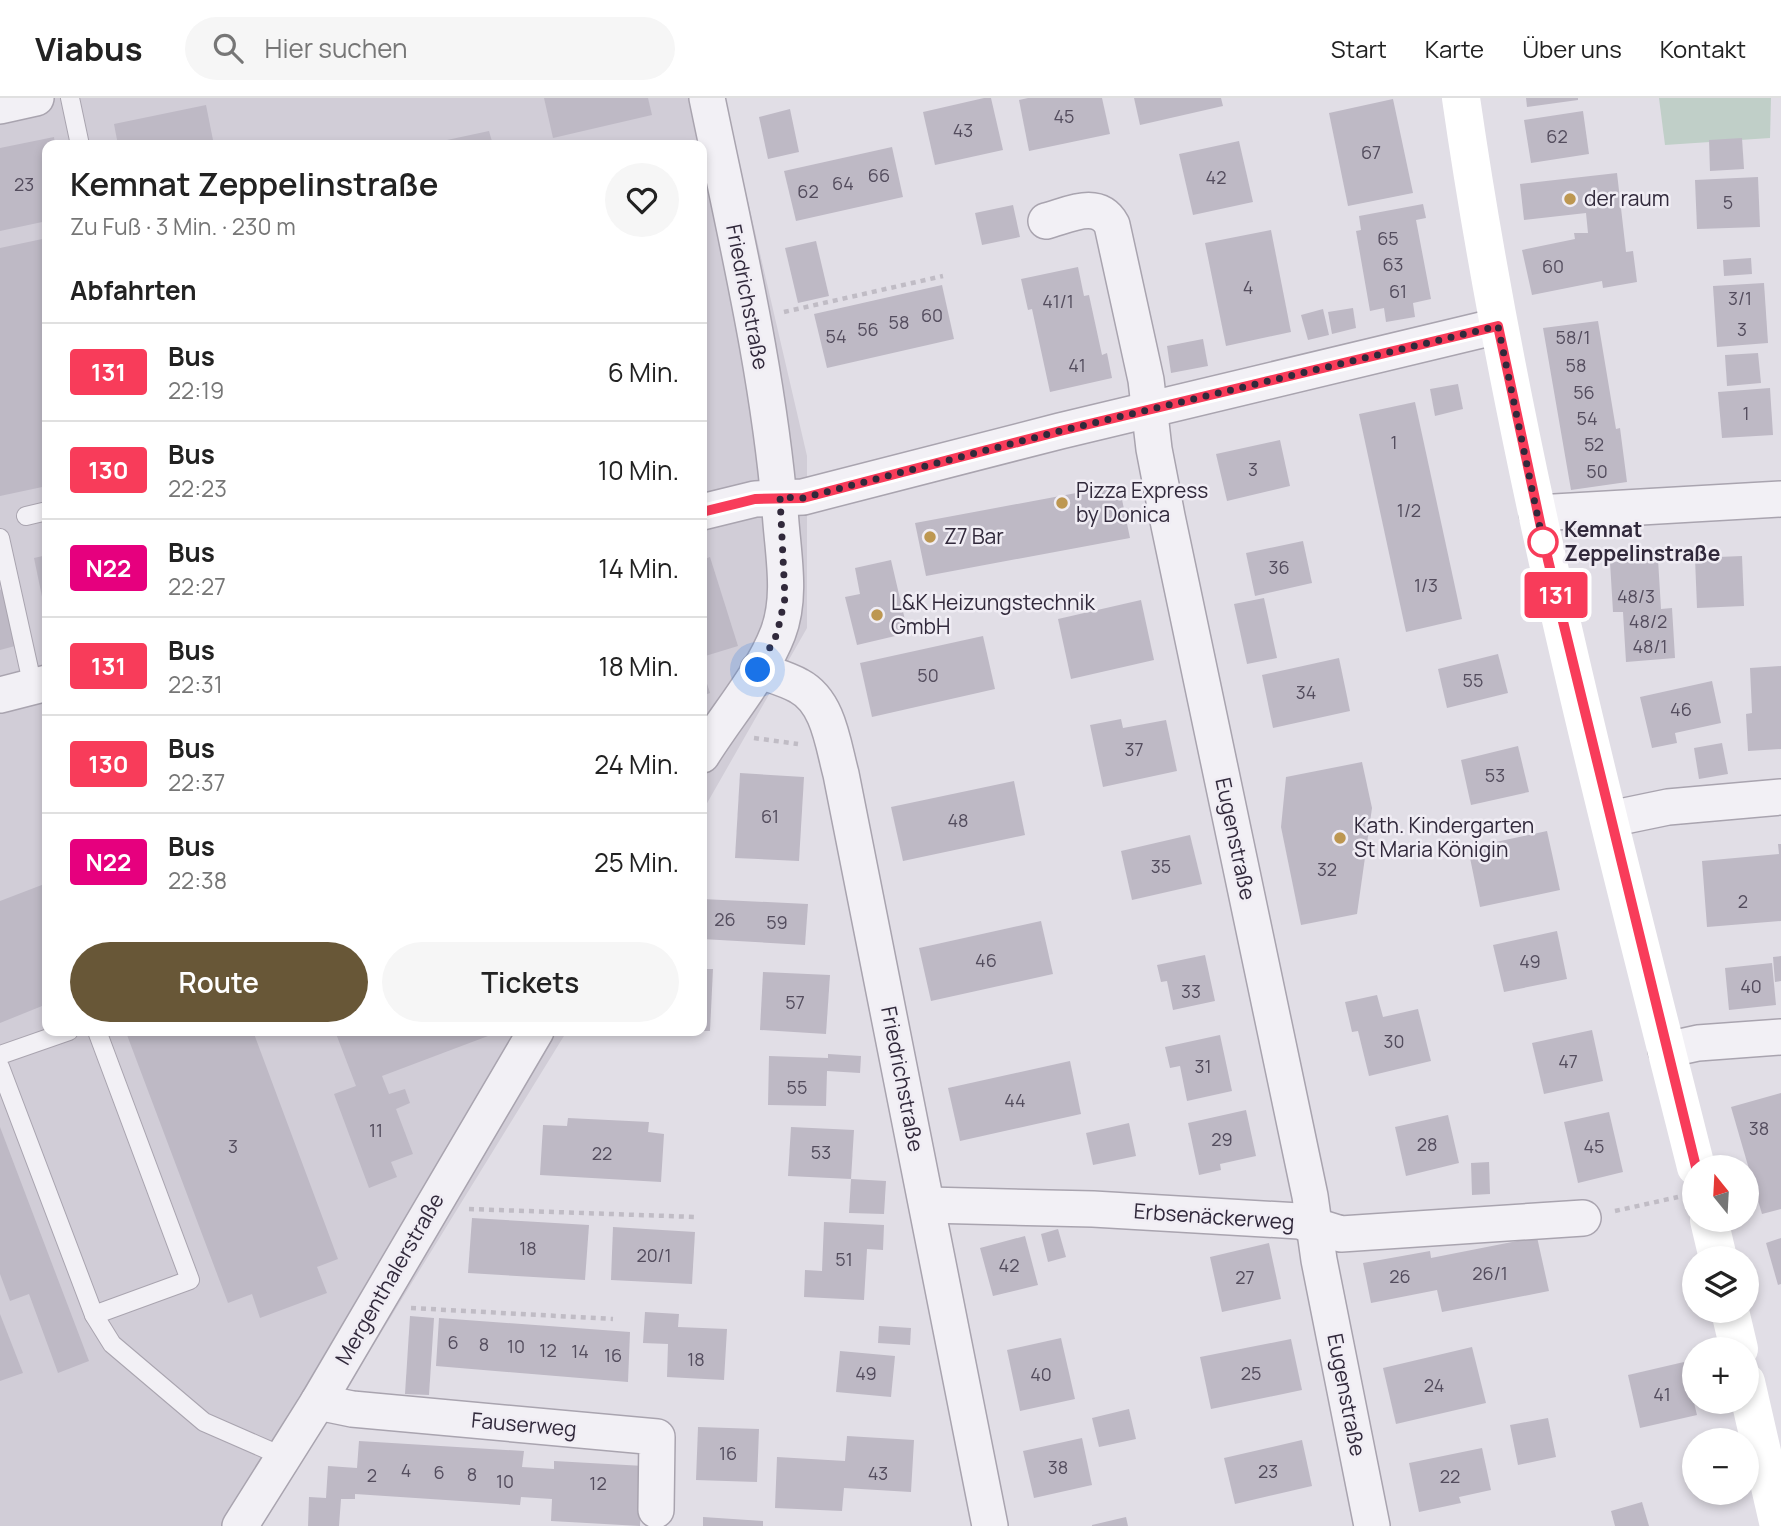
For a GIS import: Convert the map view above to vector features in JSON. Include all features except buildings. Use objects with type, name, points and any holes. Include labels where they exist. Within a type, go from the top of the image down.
[{"type":"main road","points":[[1461,98],[1498,326],[1537,513],[1666,1050],[1688,1155]]},
{"type":"main road","points":[[1753,1414],[1779,1526]]},
{"type":"street","name":"Friedrichstraße","points":[[707,98],[752,319],[780,497]]},
{"type":"street","name":"Eugenstraße","points":[[1046,221],[1092,209],[1108,216],[1112,225],[1146,380],[1167,516],[1314,1225],[1372,1526]]},
{"type":"street","points":[[707,511],[755,499],[803,498],[1498,326]]},
{"type":"street","points":[[707,747],[758,670],[777,634],[785,598],[780,497]]},
{"type":"street","points":[[1537,513],[1781,499]]},
{"type":"street","name":"Friedrichstraße","points":[[758,670],[800,687],[814,698],[824,715],[833,744],[990,1526]]},
{"type":"street","points":[[0,695],[40,685]]},
{"type":"street","points":[[1610,819],[1668,807],[1781,797]]},
{"type":"street","name":"Mergenthalerstraße","points":[[240,1526],[318,1402],[533,1036]]},
{"type":"street","points":[[1666,1050],[1698,1043],[1781,1037]]},
{"type":"street","name":"Erbsenäckerweg","points":[[927,1205],[1093,1209],[1299,1221],[1341,1234],[1583,1218]]},
{"type":"street","name":"Fauserweg","points":[[318,1402],[352,1409],[657,1437],[656,1510]]},
{"type":"lane","points":[[70,98],[79,140]]},
{"type":"lane","points":[[26,516],[42,512]]},
{"type":"lane","points":[[0,538],[40,685]]},
{"type":"lane","points":[[0,1055],[55,1036]]},
{"type":"lane","points":[[94,1315],[190,1280],[99,1036]]},
{"type":"lane","points":[[0,1067],[94,1315],[112,1344],[204,1422],[284,1457]]},
{"type":"path","points":[[752,319],[943,276]]},
{"type":"path","points":[[722,722],[745,736],[812,746],[833,744]]},
{"type":"path","points":[[443,1190],[469,1209],[696,1217]]},
{"type":"path","points":[[1583,1218],[1682,1197]]},
{"type":"path","points":[[375,1305],[613,1319]]},
{"type":"shaded area","points":[[0,98],[724,98],[807,456],[807,628],[707,803],[707,140],[42,140],[42,1036],[564,1036],[262,1526],[0,1526]]},
{"type":"shaded area","points":[[1659,98],[1771,98],[1770,138],[1665,145]]},
{"type":"bus line","name":"131","points":[[707,511],[755,499],[803,498],[1060,431],[1498,326],[1548,560],[1693,1155]]},
{"type":"place","name":"der raum","points":[[1570,199]]},
{"type":"place","name":"Pizza Express by Donica","points":[[1062,503]]},
{"type":"place","name":"Z7 Bar","points":[[930,537]]},
{"type":"place","name":"Kemnat Zeppelinstraße","points":[[1543,542]]},
{"type":"place","name":"L&K Heizungstechnik GmbH","points":[[877,615]]},
{"type":"place","name":"Kath. Kindergarten St Maria Königin","points":[[1340,838]]},
{"type":"route","points":[[758,670],[777,634],[785,598],[780,497],[803,498],[1060,431],[1498,326],[1543,542]]}]
